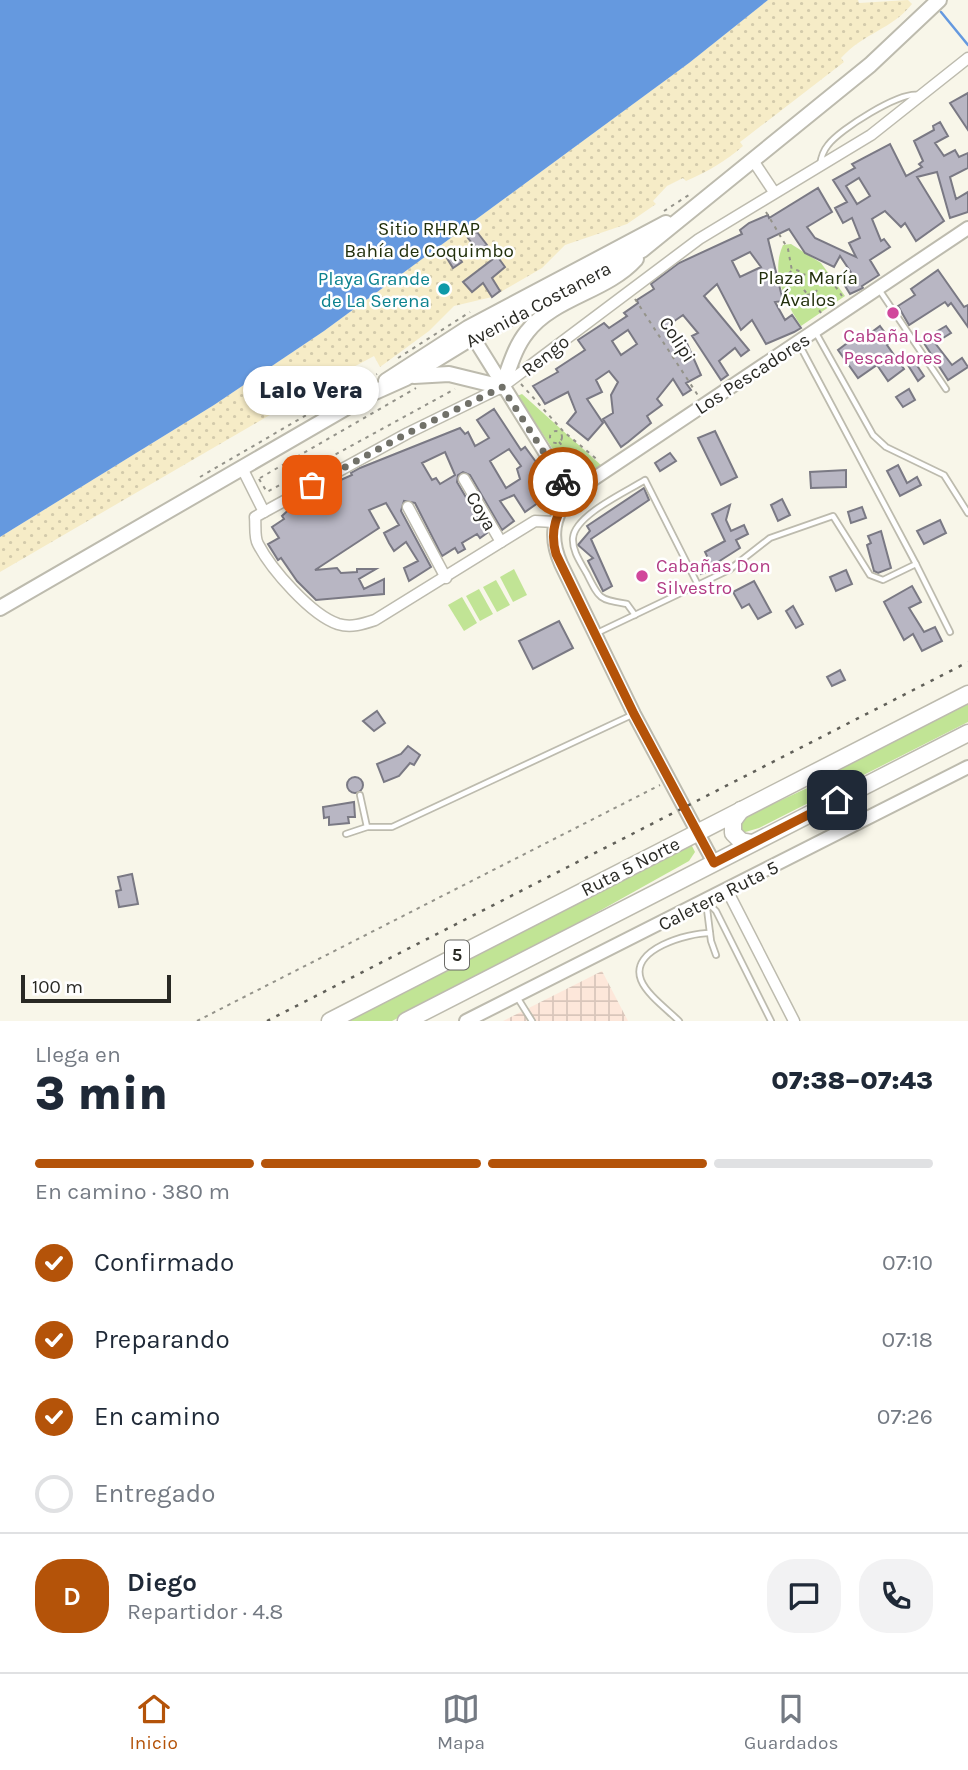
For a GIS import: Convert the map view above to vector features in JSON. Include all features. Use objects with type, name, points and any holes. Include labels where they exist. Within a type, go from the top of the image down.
[{"type":"highway","name":"Ruta 5 Norte","points":[[330,1021],[968,694]]},
{"type":"highway","name":"Ruta 5 Norte","points":[[406,1021],[968,733]]},
{"type":"highway","points":[[742,808],[733,821],[732,829],[737,839],[752,843]]},
{"type":"main road","name":"Avenida Costanera","points":[[0,608],[368,395],[406,378],[471,333],[754,162],[909,32],[939,0]]},
{"type":"main road","name":"Avenida Costanera","points":[[368,395],[401,369],[642,250],[698,197]]},
{"type":"main road","points":[[406,378],[438,373],[502,387],[519,343],[532,326],[549,313],[610,281],[642,250]]},
{"type":"street","name":"Rengo","points":[[264,512],[408,433],[502,387],[628,289],[759,201],[871,135],[968,58]]},
{"type":"street","points":[[754,162],[774,192]]},
{"type":"street","name":"Los Pescadores","points":[[571,494],[968,228]]},
{"type":"street","points":[[471,333],[502,387],[571,494],[555,522],[553,538],[556,554],[634,714],[714,863]]},
{"type":"street","points":[[242,468],[254,481],[264,512],[255,517],[256,542],[286,583],[337,623],[352,626],[375,620],[535,521],[555,522]]},
{"type":"street","name":"Coya","points":[[464,479],[501,542]]},
{"type":"street","points":[[408,507],[446,578]]},
{"type":"street","name":"Caletera Ruta 5","points":[[466,1021],[968,767]]},
{"type":"street","points":[[727,890],[794,1021]]},
{"type":"lane","points":[[820,166],[825,149],[833,140],[895,99],[907,94],[923,96]]},
{"type":"lane","points":[[878,289],[946,389]]},
{"type":"lane","points":[[815,332],[873,435],[887,447],[944,475],[968,513]]},
{"type":"lane","points":[[799,343],[950,632]]},
{"type":"lane","points":[[635,615],[626,604],[609,603],[597,595],[576,553],[573,537],[577,528],[590,514],[645,481],[698,585]]},
{"type":"lane","points":[[596,633],[735,566],[770,538],[833,516],[870,575],[883,580],[916,564]]},
{"type":"lane","points":[[346,834],[367,827],[392,827],[634,714]]},
{"type":"lane","points":[[360,795],[367,827]]},
{"type":"lane","points":[[706,901],[716,955]]},
{"type":"lane","points":[[706,901],[716,911],[771,1021]]},
{"type":"lane","points":[[679,1021],[644,985],[640,972],[642,963],[646,955],[683,937],[710,933]]},
{"type":"lane","points":[[517,996],[532,1021]]},
{"type":"path","points":[[661,212],[698,197]]},
{"type":"path","points":[[759,201],[788,249],[792,271],[789,277],[792,283]]},
{"type":"path","points":[[792,271],[798,270],[802,275]]},
{"type":"path","points":[[802,275],[824,270],[850,308]]},
{"type":"path","points":[[799,283],[802,275]]},
{"type":"path","points":[[792,283],[782,301],[815,293],[828,275]]},
{"type":"path","points":[[792,283],[799,283]]},
{"type":"path","points":[[799,283],[828,323]]},
{"type":"path","name":"Colipi","points":[[628,289],[704,404]]},
{"type":"path","points":[[390,364],[422,340],[472,311]]},
{"type":"path","points":[[200,478],[381,371]]},
{"type":"path","points":[[422,384],[254,481],[267,492],[473,379]]},
{"type":"path","points":[[525,391],[562,432],[608,469]]},
{"type":"path","points":[[559,442],[554,443],[549,436],[552,431],[562,432]]},
{"type":"path","points":[[559,442],[562,432]]},
{"type":"path","points":[[559,442],[592,479]]},
{"type":"path","points":[[197,1021],[670,780]]},
{"type":"shaded area","points":[[602,971],[628,1021],[503,1021]]},
{"type":"green space","name":"Plaza María Ávalos","points":[[791,244],[821,263],[845,296],[801,326],[785,298],[779,277],[779,256],[783,245]]},
{"type":"green space","points":[[522,394],[602,466],[575,482],[517,396]]},
{"type":"green space","points":[[514,569],[527,595],[513,602],[500,577]]},
{"type":"green space","points":[[496,580],[510,605],[497,612],[483,587]]},
{"type":"green space","points":[[479,589],[493,614],[480,621],[466,596]]},
{"type":"green space","points":[[462,597],[477,623],[464,631],[448,605]]},
{"type":"green space","points":[[968,702],[968,722],[759,828],[742,833],[739,825],[745,817],[831,777],[831,773]]},
{"type":"green space","points":[[691,844],[695,852],[689,861],[526,952],[392,1021],[342,1021]]},
{"type":"sand","name":"Playa Grande de La Serena","points":[[768,0],[858,0],[859,3],[908,0],[912,4],[895,20],[850,49],[841,58],[844,62],[740,142],[743,146],[737,151],[701,174],[686,181],[683,178],[667,186],[653,201],[656,204],[627,224],[565,245],[542,268],[492,297],[454,306],[429,331],[380,367],[374,356],[335,377],[0,572],[0,537],[214,405],[324,331],[689,63]]},
{"type":"water","points":[[0,0],[768,0],[689,63],[324,331],[214,405],[0,537]]},
{"type":"building","points":[[968,93],[968,130],[950,103]]},
{"type":"building","points":[[940,122],[948,136],[935,143],[944,156],[955,150],[959,157],[968,153],[968,168],[950,177],[956,199],[968,192],[968,212],[950,218],[937,172],[917,177],[944,221],[916,241],[905,223],[901,227],[885,211],[872,219],[881,241],[884,239],[890,247],[870,260],[879,275],[862,286],[863,288],[850,294],[842,281],[852,274],[840,256],[834,267],[805,253],[789,229],[768,239],[783,301],[775,302],[785,320],[792,315],[801,328],[766,344],[752,320],[741,330],[717,284],[704,296],[749,350],[741,356],[735,348],[719,361],[728,375],[721,380],[692,336],[698,333],[683,315],[670,324],[678,343],[685,339],[701,375],[686,383],[691,390],[683,395],[673,379],[657,399],[662,405],[647,416],[651,423],[621,447],[603,419],[613,413],[611,395],[618,382],[609,371],[596,380],[602,392],[587,399],[603,423],[588,440],[567,423],[576,412],[568,392],[545,404],[533,386],[558,372],[556,369],[585,350],[578,340],[604,323],[609,328],[627,316],[624,313],[638,303],[637,300],[654,289],[651,284],[679,263],[742,234],[740,230],[749,223],[768,215],[769,218],[818,188],[832,212],[807,227],[815,238],[856,257],[849,243],[860,238],[852,218],[843,223],[835,208],[847,202],[833,180],[855,168],[852,164],[890,144],[906,176],[922,167],[919,164],[923,161],[914,141],[934,130],[933,126]],"holes":[[[859,178],[870,196],[857,204],[846,186]],[[750,252],[761,267],[740,277],[732,261]],[[628,330],[637,344],[621,355],[612,341]]]},
{"type":"building","points":[[477,232],[487,245],[478,251],[468,238]]},
{"type":"building","points":[[454,249],[462,262],[453,268],[445,255]]},
{"type":"building","points":[[497,256],[505,267],[492,278],[500,291],[492,297],[483,283],[472,292],[463,282]]},
{"type":"building","points":[[938,270],[964,307],[968,305],[968,327],[951,303],[948,306],[945,302],[909,325],[898,306],[915,295],[911,289]]},
{"type":"building","points":[[880,326],[891,341],[887,345],[904,369],[888,381],[877,365],[858,378],[838,350],[854,338],[857,343]]},
{"type":"building","points":[[946,326],[951,333],[935,343],[952,365],[962,358],[968,367],[948,380],[922,340]]},
{"type":"building","points":[[912,358],[924,376],[918,381],[906,362]]},
{"type":"building","points":[[909,389],[915,400],[903,407],[896,397]]},
{"type":"building","points":[[494,409],[521,450],[525,447],[539,466],[541,465],[555,491],[525,512],[514,495],[500,501],[514,521],[502,530],[470,475],[463,472],[458,475],[457,482],[487,533],[480,538],[477,534],[462,543],[465,549],[458,553],[455,548],[442,556],[415,503],[404,501],[401,511],[431,567],[409,581],[404,568],[418,561],[406,542],[394,551],[384,533],[399,525],[386,503],[369,510],[379,528],[315,570],[337,568],[341,573],[357,572],[357,569],[376,569],[359,579],[364,589],[384,579],[384,594],[316,600],[297,581],[281,558],[278,560],[268,544],[279,538],[272,527],[284,519],[282,516],[297,502],[307,497],[309,500],[329,489],[327,486],[352,475],[351,473],[360,468],[460,428],[465,434],[468,432],[475,446],[489,438],[477,420]],"holes":[[[509,449],[521,466],[517,469],[520,479],[506,488],[490,461]],[[445,452],[455,475],[440,484],[436,478],[432,480],[422,463]]]},
{"type":"building","points":[[715,431],[737,477],[721,485],[698,438]]},
{"type":"building","points":[[670,453],[676,461],[660,471],[655,463]]},
{"type":"building","points":[[898,465],[907,483],[917,477],[921,485],[900,496],[887,471]]},
{"type":"building","points":[[846,470],[846,487],[811,488],[810,472]]},
{"type":"building","points":[[644,488],[649,500],[591,539],[612,586],[603,591],[588,561],[593,558],[578,545],[590,531],[587,526]]},
{"type":"building","points":[[782,499],[790,515],[778,521],[771,505]]},
{"type":"building","points":[[730,505],[726,520],[731,531],[744,525],[748,534],[736,540],[740,548],[718,562],[721,567],[701,574],[697,567],[709,560],[705,552],[725,541],[712,514]]},
{"type":"building","points":[[862,507],[866,518],[851,523],[848,512]]},
{"type":"building","points":[[940,520],[946,533],[924,544],[917,531]]},
{"type":"building","points":[[881,531],[891,568],[878,573],[874,571],[867,545],[871,543],[868,536]]},
{"type":"building","points":[[846,570],[852,584],[836,591],[830,577]]},
{"type":"building","points":[[754,581],[771,612],[758,619],[749,604],[742,608],[733,592]]},
{"type":"building","points":[[912,586],[921,602],[909,608],[924,632],[935,627],[942,641],[922,651],[913,634],[904,640],[884,602]]},
{"type":"building","points":[[793,606],[803,624],[796,628],[786,611]]},
{"type":"building","points":[[559,621],[573,648],[533,669],[519,641]]},
{"type":"building","points":[[840,670],[845,680],[832,686],[827,677]]},
{"type":"building","points":[[377,711],[385,723],[374,731],[363,721]]},
{"type":"building","points":[[408,746],[420,755],[414,765],[410,763],[399,776],[384,782],[377,764],[401,754]]},
{"type":"building","points":[[355,777],[361,779],[361,791],[355,793],[349,791],[347,785],[349,779]]},
{"type":"building","points":[[354,802],[355,817],[348,817],[349,823],[329,825],[329,817],[324,818],[323,807]]},
{"type":"building","points":[[132,874],[138,904],[119,907],[116,891],[121,890],[118,877]]},
{"type":"waterway","points":[[941,12],[968,45]]},
{"type":"railway","points":[[267,1021],[968,662]]},
{"type":"way so far","points":[[312,485],[408,433],[502,387],[563,482]]},
{"type":"place","name":"Playa Grande de La Serena","points":[[444,289]]},
{"type":"place","name":"Cabaña Los Pescadores","points":[[893,313]]},
{"type":"place","name":"Lalo Vera","points":[[312,485]]},
{"type":"place","name":"Cabañas Don Silvestro","points":[[642,576]]},
{"type":"route","points":[[563,482],[571,494],[557,515],[553,538],[556,554],[634,714],[714,863],[837,800]]},
{"type":"park label","name":"Sitio RHRAP Bahía de Coquimbo","points":[[429,239]]}]
